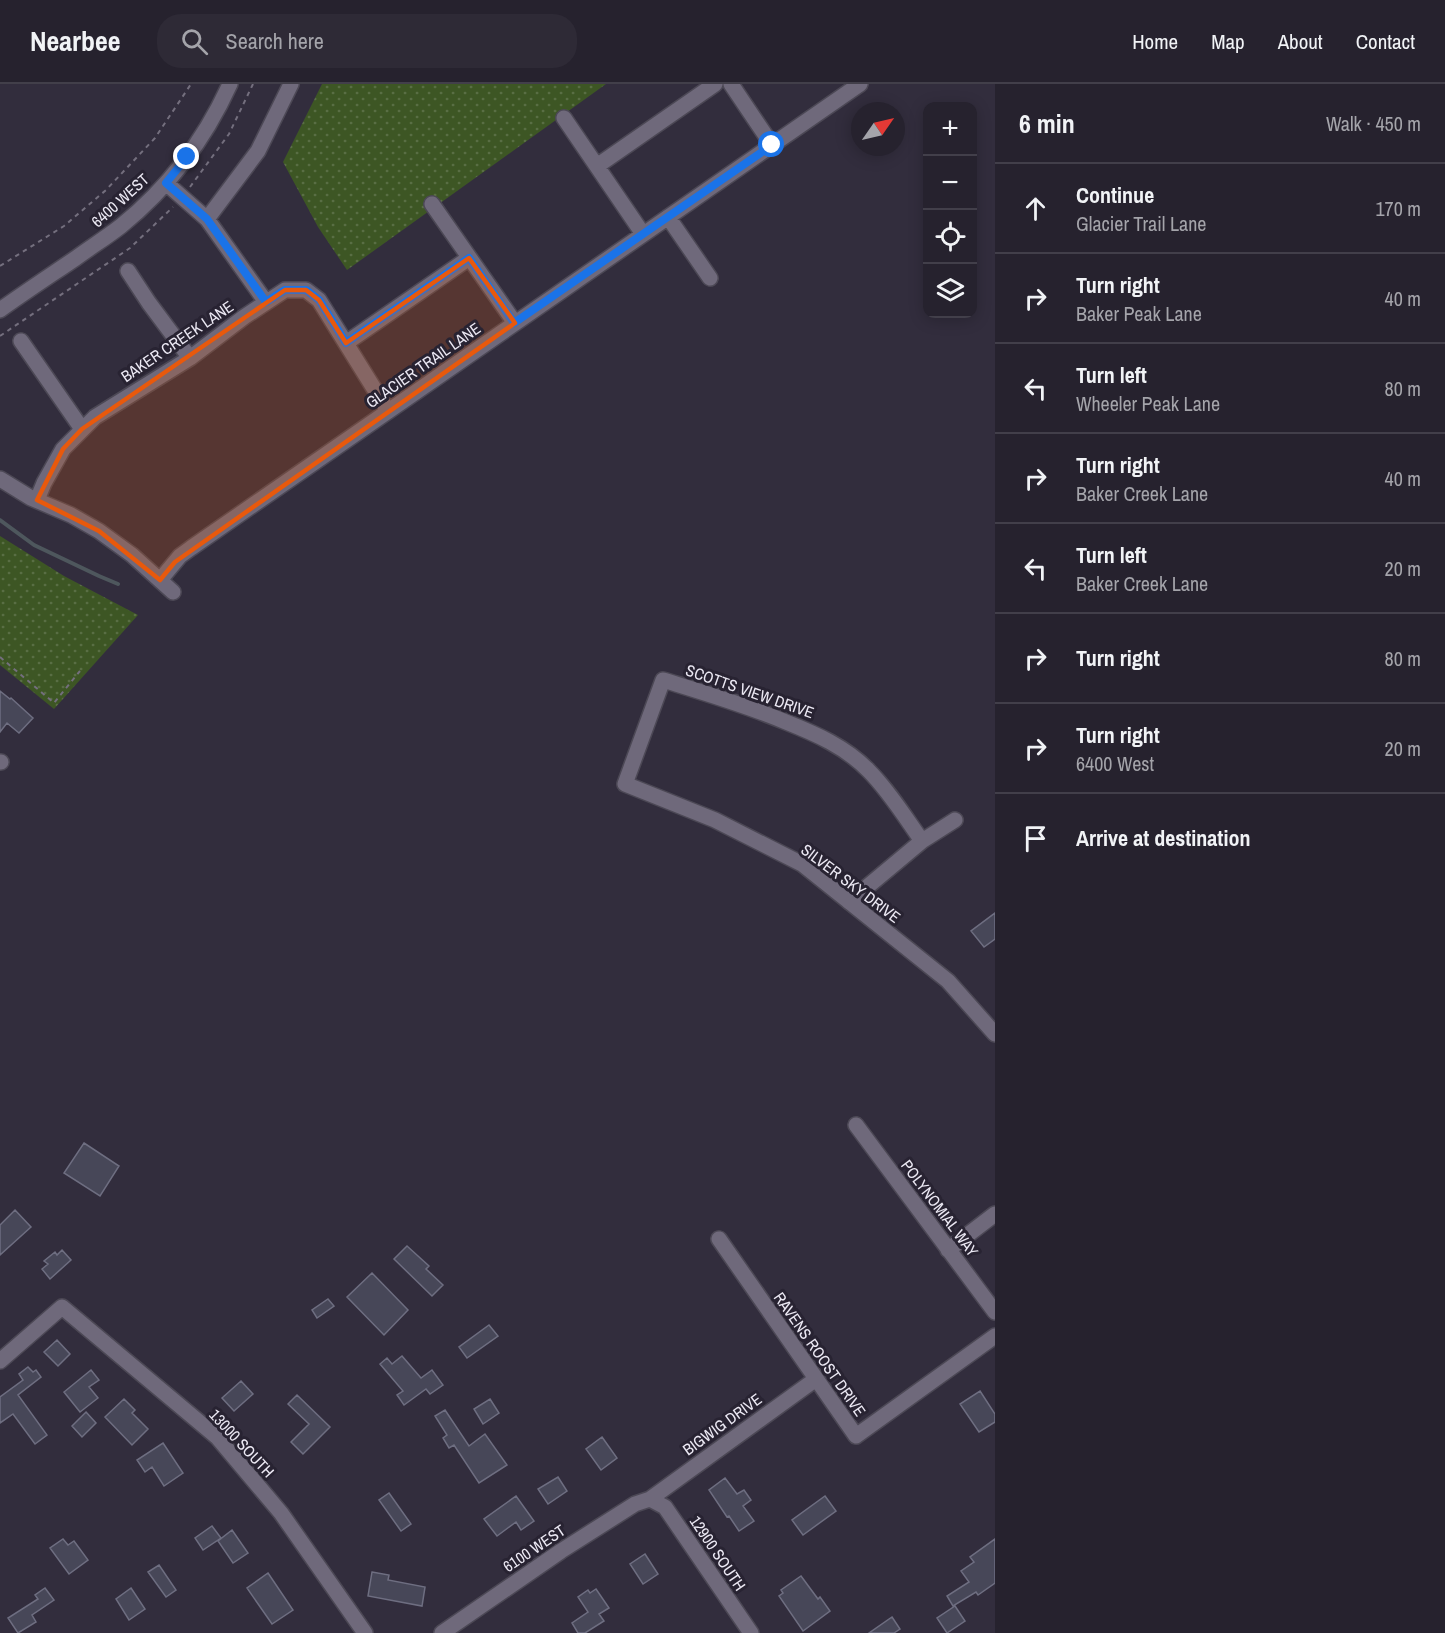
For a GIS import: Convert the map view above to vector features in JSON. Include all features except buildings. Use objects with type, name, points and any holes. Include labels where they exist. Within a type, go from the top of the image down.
[{"type":"street","name":"6400 WEST","points":[[0,309],[121,226],[140,210],[166,183],[200,139],[230,84]]},
{"type":"street","points":[[207,219],[258,152],[291,84]]},
{"type":"street","points":[[597,166],[715,84]]},
{"type":"street","points":[[730,84],[772,145]]},
{"type":"street","name":"GLACIER TRAIL LANE","points":[[160,580],[185,552],[861,84]]},
{"type":"street","points":[[564,118],[643,234]]},
{"type":"street","points":[[166,183],[207,219],[266,302]]},
{"type":"street","points":[[432,204],[514,323]]},
{"type":"street","points":[[668,217],[710,278]]},
{"type":"street","points":[[346,343],[469,258]]},
{"type":"street","points":[[128,271],[190,358]]},
{"type":"street","name":"BAKER CREEK LANE","points":[[37,500],[63,449],[94,417],[190,358],[285,290],[306,290],[319,300],[388,411]]},
{"type":"street","points":[[21,341],[82,429]]},
{"type":"street","points":[[0,479],[99,531],[132,555],[173,592]]},
{"type":"street","name":"SCOTTS VIEW DRIVE","points":[[626,784],[663,680],[756,710],[817,734],[841,748],[868,770],[885,789],[922,841]]},
{"type":"street","name":"SILVER SKY DRIVE","points":[[626,784],[715,820],[802,864],[948,981],[995,1034]]},
{"type":"street","points":[[849,902],[922,841],[955,820]]},
{"type":"street","name":"POLYNOMIAL WAY","points":[[856,1125],[995,1312]]},
{"type":"street","points":[[948,1250],[995,1214]]},
{"type":"street","name":"RAVENS ROOST DRIVE","points":[[719,1239],[856,1436],[995,1336]]},
{"type":"street","name":"13000 SOUTH","points":[[0,1361],[62,1306],[217,1437],[281,1513],[365,1633]]},
{"type":"street","name":"BIGWIG DRIVE","points":[[650,1499],[816,1379]]},
{"type":"street","name":"6100 WEST","points":[[442,1633],[635,1503],[650,1499]]},
{"type":"street","name":"12900 SOUTH","points":[[650,1499],[664,1507],[751,1633]]},
{"type":"path","points":[[0,266],[64,226],[106,190],[155,138],[191,84]]},
{"type":"path","points":[[0,657],[54,703],[80,671]]},
{"type":"highlighted area","points":[[469,258],[515,323],[175,562],[160,580],[99,531],[37,500],[63,449],[82,429],[285,290],[306,290],[319,300],[346,343]]},
{"type":"green space","points":[[322,84],[606,84],[347,270],[318,227],[283,162]]},
{"type":"green space","points":[[0,536],[64,576],[138,615],[54,709],[0,665]]},
{"type":"waterway","points":[[0,520],[34,545],[118,584]]},
{"type":"route","points":[[187,157],[166,183],[207,219],[266,302],[285,290],[306,290],[319,300],[346,343],[469,258],[514,323],[772,145]]}]
